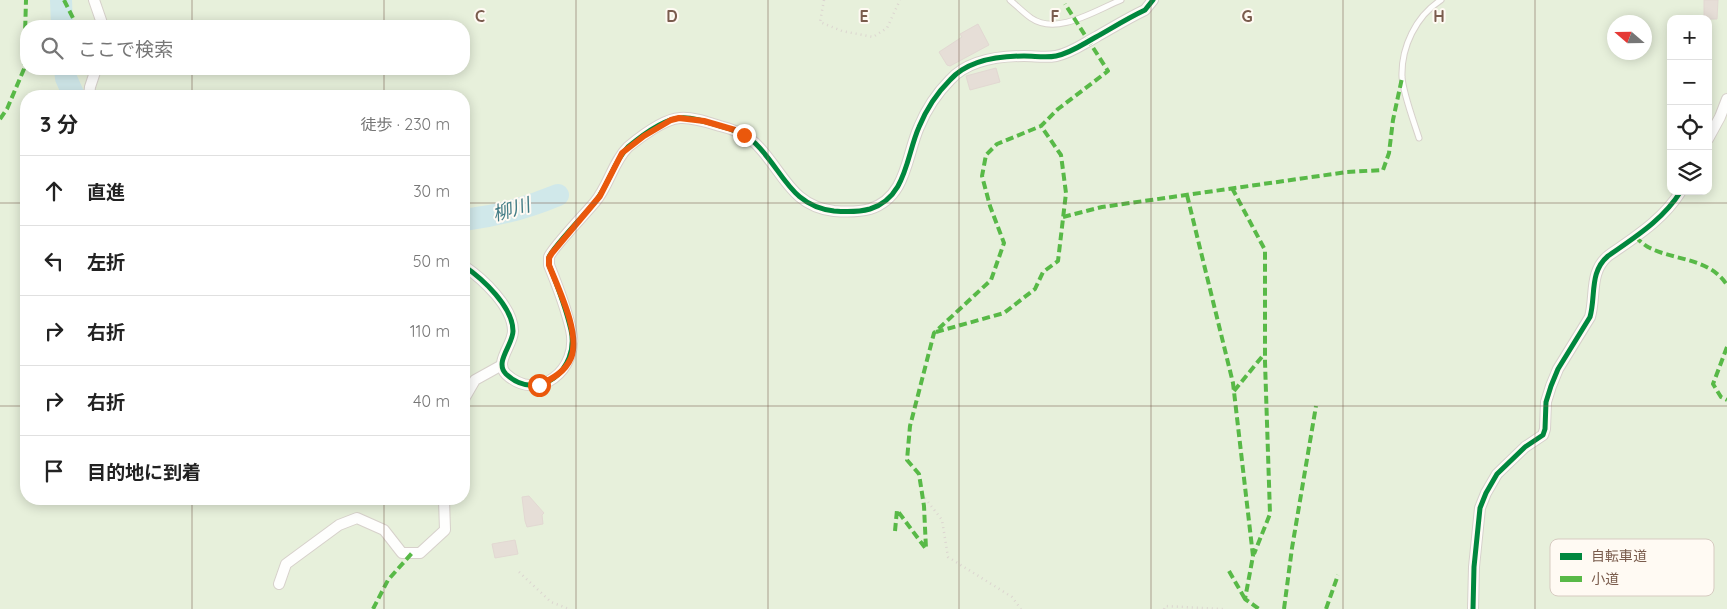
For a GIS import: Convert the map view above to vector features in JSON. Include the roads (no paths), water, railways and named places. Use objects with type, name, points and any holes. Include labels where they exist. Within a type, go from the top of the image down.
[{"type":"street","points":[[94,0],[101,20]]},
{"type":"street","points":[[502,365],[507,374],[522,383],[532,386],[547,382],[565,368],[571,358],[573,337],[564,305],[549,265],[549,258],[556,247],[600,196],[622,153],[652,130],[679,118],[704,121],[735,130],[749,138],[760,148],[794,191],[808,203],[816,207],[842,212],[871,209],[883,203],[893,194],[901,182],[919,128],[928,108],[951,78],[964,69],[991,59],[1047,57],[1068,52],[1145,10],[1153,0]]},
{"type":"street","points":[[90,90],[94,75]]},
{"type":"street","points":[[1712,132],[1727,99]]},
{"type":"street","points":[[1473,609],[1475,558],[1480,508],[1486,493],[1497,474],[1524,448],[1542,435],[1545,429],[1546,402],[1551,386],[1558,369],[1590,317],[1592,289],[1602,261],[1652,225],[1678,195]]},
{"type":"street","points":[[470,271],[495,293],[509,315],[513,332],[502,365],[474,380],[470,388]]},
{"type":"street","points":[[279,584],[286,564],[339,525],[357,518],[384,530],[402,553],[420,553],[445,530],[444,505]]},
{"type":"lane","points":[[1010,0],[1033,19],[1050,24],[1065,24],[1121,0]]},
{"type":"lane","points":[[1419,138],[1402,78],[1403,58],[1411,33],[1421,17],[1441,0]]},
{"type":"waterway","name":"柳川","points":[[61,0],[62,20]]},
{"type":"waterway","name":"柳川","points":[[66,75],[71,90]]},
{"type":"waterway","name":"柳川","points":[[470,219],[512,211],[558,195]]}]
